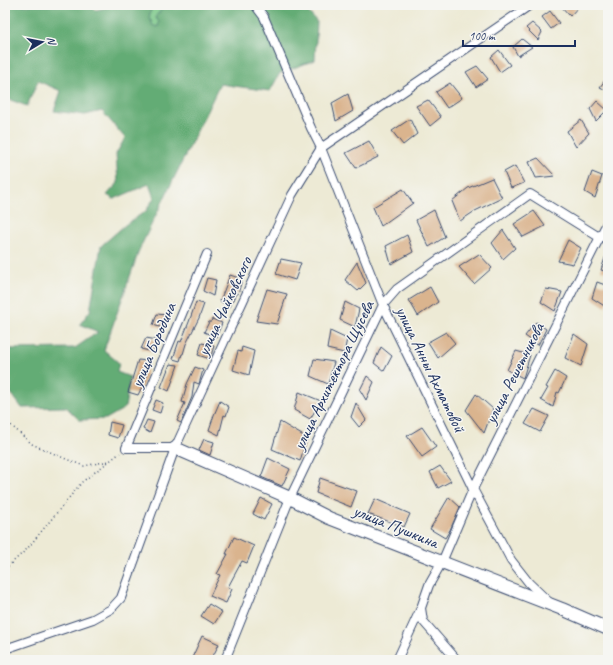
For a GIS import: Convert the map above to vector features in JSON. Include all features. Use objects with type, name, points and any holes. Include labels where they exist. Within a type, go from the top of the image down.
[{"type":"street","name":"улица Анны Ахматовой","points":[[255,5],[264,17],[321,148],[382,305],[473,488],[511,560],[529,583],[552,605]]},
{"type":"street","name":"улица Чайковского","points":[[5,649],[93,619],[111,609],[121,598],[175,448],[292,195],[321,148],[530,5]]},
{"type":"street","name":"улица Архитектора Щусева","points":[[225,660],[290,498],[382,305],[397,289],[530,194],[599,237]]},
{"type":"street","name":"улица Решетникова","points":[[421,608],[429,585],[442,562],[473,488],[608,220]]},
{"type":"street","name":"улица Бородина","points":[[126,448],[207,254]]},
{"type":"street","points":[[126,448],[175,448]]},
{"type":"street","name":"улица Пушкина","points":[[175,448],[290,498],[329,518],[552,605],[608,629]]},
{"type":"street","points":[[397,660],[421,608]]},
{"type":"street","points":[[421,608],[423,622],[457,660]]},
{"type":"path","points":[[5,420],[32,444],[66,459],[84,466],[109,461]]},
{"type":"path","points":[[5,569],[27,549],[82,482],[126,448]]},
{"type":"green space","points":[[5,5],[94,5],[92,8],[96,10],[108,7],[108,5],[146,5],[151,9],[149,18],[152,25],[158,27],[159,22],[155,17],[162,9],[159,5],[302,5],[317,22],[315,60],[280,73],[270,91],[220,84],[140,248],[104,350],[119,363],[117,372],[130,377],[125,408],[106,419],[79,420],[66,407],[22,408],[5,385],[5,349],[75,348],[98,332],[80,324],[90,311],[101,246],[125,225],[146,211],[154,198],[149,184],[114,199],[107,195],[118,183],[116,154],[125,138],[102,111],[85,115],[54,111],[61,91],[38,81],[27,106],[5,98]]},
{"type":"green space","points":[[146,5],[159,5],[162,9],[158,27],[152,26],[149,18],[151,9]]},
{"type":"building","points":[[560,5],[580,5],[570,16]]},
{"type":"building","points":[[550,11],[559,23],[551,29],[542,17]]},
{"type":"building","points":[[532,23],[542,32],[538,40],[526,28]]},
{"type":"building","points":[[522,39],[532,47],[518,56],[513,47]]},
{"type":"building","points":[[499,50],[510,65],[500,72],[491,57]]},
{"type":"building","points":[[477,66],[488,79],[476,87],[466,72]]},
{"type":"building","points":[[608,76],[608,91],[600,87]]},
{"type":"building","points":[[450,83],[462,98],[447,108],[436,92]]},
{"type":"building","points":[[348,94],[353,111],[336,121],[332,103]]},
{"type":"building","points":[[428,100],[441,117],[430,126],[416,106]]},
{"type":"building","points":[[597,101],[607,110],[596,121],[590,109]]},
{"type":"building","points":[[410,119],[417,134],[403,145],[392,131]]},
{"type":"building","points":[[581,120],[589,133],[576,147],[567,131]]},
{"type":"building","points":[[369,141],[378,157],[356,168],[346,153]]},
{"type":"building","points":[[538,158],[555,176],[536,178],[529,162]]},
{"type":"building","points":[[515,166],[524,183],[511,188],[504,172]]},
{"type":"building","points":[[592,172],[602,176],[595,198],[585,192]]},
{"type":"building","points":[[492,178],[502,198],[475,211],[460,221],[452,201],[468,188]]},
{"type":"building","points":[[403,189],[413,203],[381,226],[373,207]]},
{"type":"building","points":[[434,210],[445,237],[429,247],[416,220]]},
{"type":"building","points":[[534,211],[545,226],[523,237],[514,224]]},
{"type":"building","points":[[503,230],[515,248],[503,259],[492,243]]},
{"type":"building","points":[[407,235],[413,252],[391,264],[386,246]]},
{"type":"building","points":[[568,240],[581,248],[573,264],[558,261]]},
{"type":"building","points":[[608,252],[608,272],[601,270]]},
{"type":"building","points":[[479,254],[492,268],[474,284],[459,267]]},
{"type":"building","points":[[281,259],[301,263],[295,280],[276,274]]},
{"type":"building","points":[[357,262],[366,283],[358,291],[345,280]]},
{"type":"building","points":[[230,275],[242,279],[238,294],[236,293],[230,307],[220,301]]},
{"type":"building","points":[[207,278],[216,280],[213,296],[203,291]]},
{"type":"building","points":[[597,282],[608,286],[608,302],[606,307],[592,298]]},
{"type":"building","points":[[430,287],[438,302],[418,316],[409,300]]},
{"type":"building","points":[[267,289],[287,294],[277,324],[256,321]]},
{"type":"building","points":[[546,289],[562,292],[555,311],[541,302]]},
{"type":"building","points":[[196,302],[204,304],[199,318],[186,344],[180,361],[173,359],[179,341],[181,342]]},
{"type":"building","points":[[345,302],[359,309],[355,327],[340,320]]},
{"type":"building","points":[[157,314],[166,315],[163,328],[153,325]]},
{"type":"building","points":[[212,319],[222,323],[216,337],[204,332]]},
{"type":"building","points":[[536,322],[546,329],[538,345],[525,336]]},
{"type":"building","points":[[330,331],[347,339],[344,353],[327,349]]},
{"type":"building","points":[[446,332],[455,343],[438,358],[428,342]]},
{"type":"building","points":[[574,334],[588,344],[581,366],[565,358]]},
{"type":"building","points":[[146,338],[157,340],[153,352],[141,349]]},
{"type":"building","points":[[202,343],[214,346],[210,359],[198,355]]},
{"type":"building","points":[[242,347],[254,351],[249,375],[233,370],[238,351],[241,352]]},
{"type":"building","points":[[381,347],[392,356],[384,371],[374,363]]},
{"type":"building","points":[[516,351],[530,355],[523,378],[507,370]]},
{"type":"building","points":[[314,359],[334,362],[328,384],[310,376]]},
{"type":"building","points":[[138,360],[148,361],[145,381],[138,395],[128,392]]},
{"type":"building","points":[[170,364],[178,365],[169,391],[161,387]]},
{"type":"building","points":[[195,367],[203,370],[199,384],[194,382],[192,397],[181,423],[177,421],[185,403],[182,402],[187,384]]},
{"type":"building","points":[[555,371],[566,378],[559,393],[557,392],[553,407],[541,400]]},
{"type":"building","points":[[367,376],[374,382],[366,400],[360,390]]},
{"type":"building","points":[[299,392],[321,401],[310,419],[294,410]]},
{"type":"building","points":[[476,394],[493,409],[484,433],[466,410]]},
{"type":"building","points":[[156,400],[163,403],[160,413],[152,410]]},
{"type":"building","points":[[220,401],[229,407],[226,416],[224,415],[219,435],[209,430]]},
{"type":"building","points":[[356,403],[366,420],[359,427],[351,417]]},
{"type":"building","points":[[534,409],[549,416],[540,432],[525,424]]},
{"type":"building","points":[[147,420],[154,422],[150,433],[143,429]]},
{"type":"building","points":[[110,422],[122,425],[118,438],[108,435]]},
{"type":"building","points":[[280,422],[307,438],[300,461],[272,449]]},
{"type":"building","points":[[422,427],[436,447],[422,457],[407,436]]},
{"type":"building","points":[[204,439],[214,442],[210,455],[199,450]]},
{"type":"building","points":[[268,458],[290,469],[282,486],[261,477]]},
{"type":"building","points":[[440,466],[451,481],[438,488],[430,472]]},
{"type":"building","points":[[320,478],[357,491],[351,507],[316,493]]},
{"type":"building","points":[[449,497],[460,507],[445,538],[430,529]]},
{"type":"building","points":[[261,498],[272,504],[264,520],[253,514]]},
{"type":"building","points":[[375,499],[410,514],[404,527],[368,514]]},
{"type":"building","points":[[234,537],[254,546],[247,563],[242,561],[228,587],[232,589],[226,603],[210,596],[220,575],[217,574],[228,554],[226,554]]},
{"type":"building","points":[[209,604],[222,612],[214,624],[201,616]]},
{"type":"building","points":[[202,636],[219,644],[211,660],[191,660]]}]
